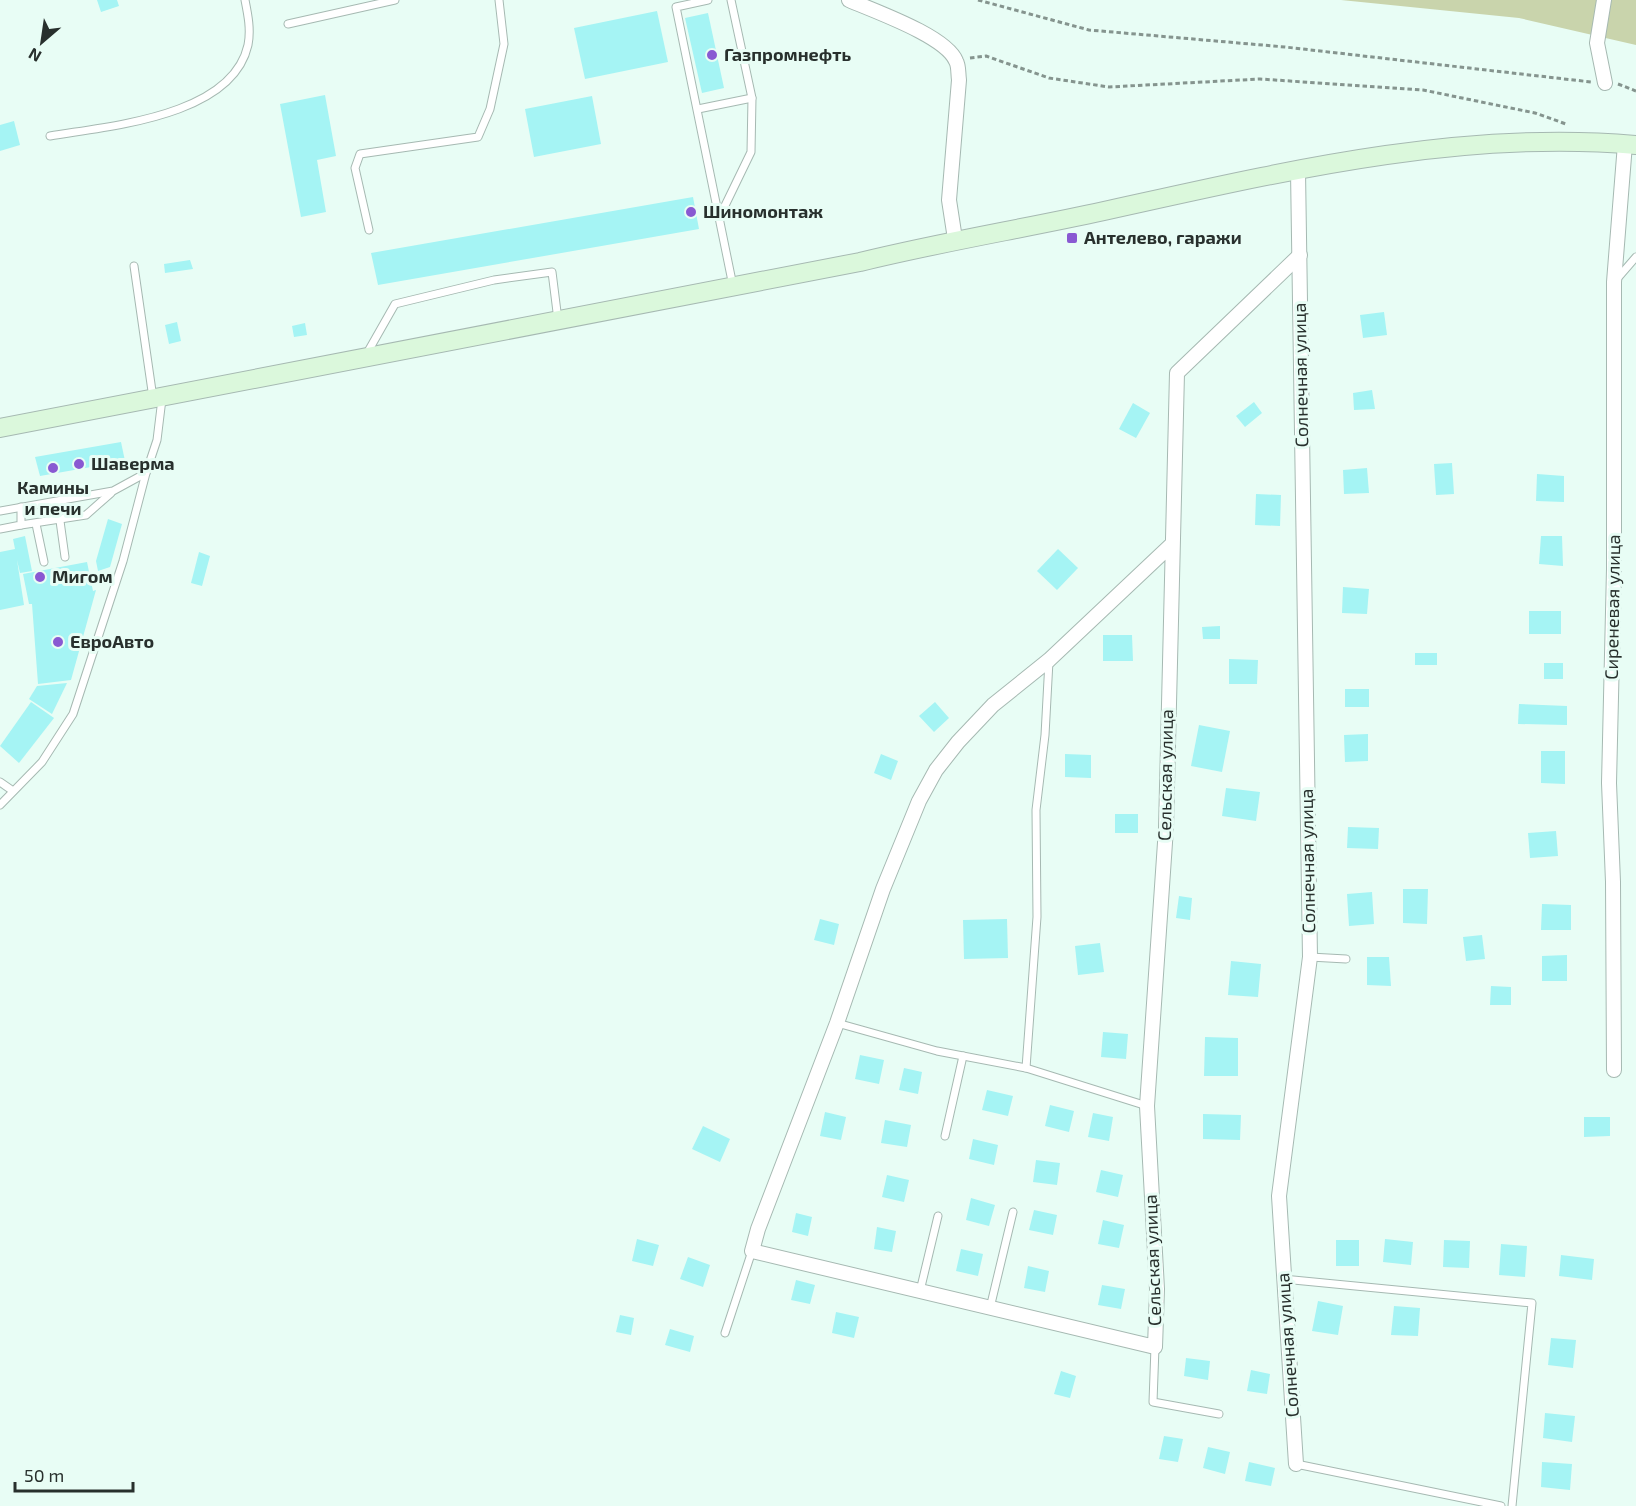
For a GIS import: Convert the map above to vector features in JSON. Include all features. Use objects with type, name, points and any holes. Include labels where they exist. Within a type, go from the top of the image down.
[{"type":"main road","points":[[0,428],[860,262],[955,239],[1376,157],[1527,141],[1631,145]]},
{"type":"street","points":[[849,0],[927,36],[945,47],[956,60],[959,80],[949,200],[955,239]]},
{"type":"street","points":[[1604,0],[1597,43],[1605,83]]},
{"type":"street","name":"Сиреневая улица","points":[[1614,1070],[1613,882],[1609,783],[1614,569],[1614,282],[1631,145]]},
{"type":"street","name":"Солнечная улица","points":[[1296,1464],[1283,1279],[1281,1176],[1310,957],[1298,171]]},
{"type":"street","name":"Сельская улица","points":[[1155,1347],[1157,1289],[1147,1106],[1166,828],[1171,545],[1177,373],[1300,255]]},
{"type":"street","points":[[1155,1347],[752,1251],[758,1229],[837,1023],[883,889],[920,801],[936,770],[958,742],[993,705],[1049,660],[1171,545]]},
{"type":"lane","points":[[50,136],[157,117],[224,85],[239,66],[248,47],[250,26],[245,0]]},
{"type":"lane","points":[[288,24],[395,0]]},
{"type":"lane","points":[[369,230],[355,168],[360,154],[478,136],[490,109],[504,44],[499,0]]},
{"type":"lane","points":[[708,0],[676,7],[733,286]]},
{"type":"lane","points":[[719,218],[751,152],[752,98],[731,0]]},
{"type":"lane","points":[[698,109],[752,98]]},
{"type":"lane","points":[[1614,282],[1636,257]]},
{"type":"lane","points":[[0,805],[42,762],[73,714],[123,561],[157,440],[158,397],[134,266]]},
{"type":"lane","points":[[364,357],[395,304],[494,280],[552,272],[558,320]]},
{"type":"lane","points":[[0,529],[36,525],[86,515],[113,491],[146,473]]},
{"type":"lane","points":[[0,511],[113,491]]},
{"type":"lane","points":[[21,507],[21,525]]},
{"type":"lane","points":[[60,521],[65,557]]},
{"type":"lane","points":[[36,525],[44,561]]},
{"type":"lane","points":[[1026,1068],[1036,917],[1036,810],[1045,735],[1049,660]]},
{"type":"lane","points":[[0,782],[14,791]]},
{"type":"lane","points":[[1310,957],[1346,959]]},
{"type":"lane","points":[[837,1023],[963,1056],[1026,1068],[1147,1106]]},
{"type":"lane","points":[[945,1136],[963,1056]]},
{"type":"lane","points":[[990,1308],[1012,1212]]},
{"type":"lane","points":[[920,1291],[938,1216]]},
{"type":"lane","points":[[725,1333],[752,1251]]},
{"type":"lane","points":[[1283,1279],[1532,1303],[1512,1506]]},
{"type":"lane","points":[[1155,1347],[1153,1402],[1219,1414]]},
{"type":"lane","points":[[1296,1464],[1501,1506]]},
{"type":"path","points":[[978,0],[1089,30],[1285,47],[1623,85],[1636,91]]},
{"type":"path","points":[[956,60],[986,56],[1048,78],[1109,87],[1260,79],[1423,90],[1535,113],[1574,127]]},
{"type":"green space","points":[[1341,0],[1636,0],[1636,45],[1519,18]]},
{"type":"building","points":[[97,0],[117,0],[119,6],[101,12]]},
{"type":"building","points":[[657,11],[668,62],[585,79],[574,28]]},
{"type":"building","points":[[708,13],[724,88],[702,93],[685,18]]},
{"type":"building","points":[[325,95],[336,156],[317,160],[326,212],[301,217],[280,104]]},
{"type":"building","points":[[592,96],[601,144],[534,157],[525,109]]},
{"type":"building","points":[[14,121],[20,145],[0,151],[0,125]]},
{"type":"building","points":[[693,197],[699,229],[378,285],[371,253]]},
{"type":"building","points":[[190,260],[193,269],[165,273],[164,264]]},
{"type":"building","points":[[1384,312],[1387,335],[1363,338],[1360,315]]},
{"type":"building","points":[[177,322],[181,341],[169,344],[165,325]]},
{"type":"building","points":[[305,323],[307,335],[294,337],[292,326]]},
{"type":"building","points":[[1372,390],[1375,409],[1354,410],[1353,393]]},
{"type":"building","points":[[1254,402],[1262,413],[1245,427],[1236,416]]},
{"type":"building","points":[[1133,403],[1150,413],[1136,438],[1119,429]]},
{"type":"building","points":[[121,442],[125,461],[40,476],[35,457]]},
{"type":"building","points":[[1452,463],[1454,494],[1436,495],[1434,464]]},
{"type":"building","points":[[1367,468],[1369,493],[1344,494],[1343,470]]},
{"type":"building","points":[[1537,474],[1564,476],[1564,502],[1536,501]]},
{"type":"building","points":[[1256,494],[1281,495],[1280,526],[1255,525]]},
{"type":"building","points":[[108,519],[122,524],[110,567],[98,571],[96,561]]},
{"type":"building","points":[[25,536],[32,571],[20,573],[17,560],[24,605],[0,610],[0,552],[15,549],[13,539]]},
{"type":"building","points":[[1541,536],[1562,536],[1563,566],[1539,564]]},
{"type":"building","points":[[1058,549],[1078,568],[1057,590],[1037,571]]},
{"type":"building","points":[[199,552],[210,556],[202,586],[191,583]]},
{"type":"building","name":"ЕвроАвто","points":[[87,562],[93,591],[96,590],[71,680],[38,684],[32,604],[29,604],[23,574]]},
{"type":"building","points":[[1343,587],[1369,589],[1367,614],[1342,613]]},
{"type":"building","points":[[1529,611],[1561,611],[1561,634],[1529,634]]},
{"type":"building","points":[[1220,626],[1220,639],[1203,639],[1202,627]]},
{"type":"building","points":[[1103,635],[1132,635],[1133,661],[1103,661]]},
{"type":"building","points":[[1415,653],[1437,653],[1437,665],[1415,665]]},
{"type":"building","points":[[1229,659],[1258,660],[1257,684],[1229,684]]},
{"type":"building","points":[[1544,663],[1563,663],[1563,679],[1544,679]]},
{"type":"building","points":[[67,683],[52,714],[29,699],[37,686]]},
{"type":"building","points":[[1345,689],[1369,689],[1369,707],[1345,707]]},
{"type":"building","points":[[31,702],[54,718],[19,763],[0,746]]},
{"type":"building","points":[[935,702],[949,718],[934,732],[919,716]]},
{"type":"building","points":[[1519,704],[1567,706],[1567,725],[1518,724]]},
{"type":"building","points":[[1199,725],[1230,731],[1222,772],[1191,766]]},
{"type":"building","points":[[1368,734],[1368,761],[1345,762],[1344,735]]},
{"type":"building","points":[[1541,751],[1565,751],[1565,784],[1541,783]]},
{"type":"building","points":[[881,754],[898,761],[891,780],[874,773]]},
{"type":"building","points":[[1065,754],[1091,755],[1091,778],[1065,777]]},
{"type":"building","points":[[1226,788],[1260,792],[1256,821],[1222,816]]},
{"type":"building","points":[[1115,814],[1138,814],[1138,833],[1115,833]]},
{"type":"building","points":[[1348,827],[1379,828],[1378,849],[1347,848]]},
{"type":"building","points":[[1556,831],[1558,856],[1530,858],[1528,833]]},
{"type":"building","points":[[1403,889],[1428,889],[1427,924],[1403,923]]},
{"type":"building","points":[[1372,892],[1374,924],[1349,926],[1347,894]]},
{"type":"building","points":[[1179,896],[1192,898],[1190,920],[1176,918]]},
{"type":"building","points":[[1542,904],[1571,905],[1571,930],[1541,930]]},
{"type":"building","points":[[820,919],[839,924],[834,945],[814,940]]},
{"type":"building","points":[[1007,919],[1008,958],[964,959],[963,920]]},
{"type":"building","points":[[1482,935],[1485,959],[1466,961],[1463,937]]},
{"type":"building","points":[[1100,943],[1104,972],[1078,975],[1075,946]]},
{"type":"building","points":[[1567,955],[1567,981],[1542,981],[1542,956]]},
{"type":"building","points":[[1367,957],[1389,957],[1391,986],[1367,985]]},
{"type":"building","points":[[1231,961],[1261,964],[1258,997],[1228,995]]},
{"type":"building","points":[[1491,986],[1511,987],[1511,1005],[1490,1005]]},
{"type":"building","points":[[1103,1032],[1128,1034],[1126,1059],[1101,1057]]},
{"type":"building","points":[[1205,1037],[1238,1038],[1238,1076],[1204,1076]]},
{"type":"building","points":[[860,1055],[884,1060],[879,1084],[855,1079]]},
{"type":"building","points":[[904,1068],[922,1072],[918,1094],[899,1090]]},
{"type":"building","points":[[987,1090],[1013,1096],[1008,1116],[982,1110]]},
{"type":"building","points":[[1050,1105],[1074,1111],[1069,1132],[1045,1126]]},
{"type":"building","points":[[825,1112],[846,1117],[841,1140],[820,1136]]},
{"type":"building","points":[[1093,1113],[1113,1117],[1109,1141],[1088,1137]]},
{"type":"building","points":[[1203,1114],[1241,1115],[1240,1140],[1203,1139]]},
{"type":"building","points":[[1584,1117],[1610,1117],[1610,1136],[1584,1137]]},
{"type":"building","points":[[885,1120],[911,1125],[907,1147],[881,1143]]},
{"type":"building","points":[[703,1126],[730,1139],[720,1162],[692,1149]]},
{"type":"building","points":[[973,1139],[998,1145],[994,1165],[969,1159]]},
{"type":"building","points":[[1036,1160],[1060,1163],[1057,1185],[1033,1182]]},
{"type":"building","points":[[1101,1170],[1123,1175],[1118,1197],[1096,1192]]},
{"type":"building","points":[[887,1175],[909,1180],[904,1202],[882,1197]]},
{"type":"building","points":[[971,1198],[995,1205],[989,1226],[966,1220]]},
{"type":"building","points":[[1034,1210],[1057,1215],[1053,1235],[1029,1230]]},
{"type":"building","points":[[796,1213],[812,1217],[808,1236],[792,1232]]},
{"type":"building","points":[[1103,1220],[1124,1225],[1119,1248],[1098,1244]]},
{"type":"building","points":[[877,1227],[896,1231],[892,1252],[874,1249]]},
{"type":"building","points":[[637,1239],[659,1245],[653,1266],[632,1261]]},
{"type":"building","points":[[1385,1239],[1413,1242],[1411,1265],[1383,1262]]},
{"type":"building","points":[[1336,1240],[1359,1240],[1359,1266],[1336,1266]]},
{"type":"building","points":[[1444,1240],[1470,1241],[1469,1268],[1443,1267]]},
{"type":"building","points":[[1501,1244],[1527,1246],[1525,1277],[1499,1275]]},
{"type":"building","points":[[961,1249],[983,1254],[978,1276],[956,1271]]},
{"type":"building","points":[[1561,1255],[1594,1259],[1592,1280],[1559,1276]]},
{"type":"building","points":[[688,1257],[710,1265],[703,1287],[680,1279]]},
{"type":"building","points":[[1028,1266],[1049,1271],[1045,1292],[1024,1288]]},
{"type":"building","points":[[796,1280],[815,1285],[810,1304],[791,1300]]},
{"type":"building","points":[[1102,1285],[1125,1289],[1121,1309],[1098,1305]]},
{"type":"building","points":[[1318,1301],[1343,1306],[1338,1335],[1312,1331]]},
{"type":"building","points":[[1394,1306],[1420,1308],[1418,1336],[1391,1335]]},
{"type":"building","points":[[836,1312],[859,1317],[854,1338],[832,1333]]},
{"type":"building","points":[[620,1315],[634,1318],[631,1335],[616,1332]]},
{"type":"building","points":[[670,1329],[694,1336],[690,1352],[665,1345]]},
{"type":"building","points":[[1551,1338],[1576,1340],[1573,1368],[1548,1365]]},
{"type":"building","points":[[1186,1358],[1210,1361],[1208,1380],[1184,1376]]},
{"type":"building","points":[[1251,1370],[1270,1374],[1267,1394],[1247,1391]]},
{"type":"building","points":[[1061,1371],[1076,1376],[1070,1398],[1054,1394]]},
{"type":"building","points":[[1545,1413],[1575,1416],[1572,1442],[1543,1438]]},
{"type":"building","points":[[1164,1436],[1183,1439],[1178,1462],[1159,1459]]},
{"type":"building","points":[[1208,1447],[1230,1452],[1225,1474],[1203,1468]]},
{"type":"building","points":[[1249,1462],[1275,1468],[1271,1486],[1245,1481]]},
{"type":"building","points":[[1542,1462],[1572,1464],[1570,1490],[1541,1487]]},
{"type":"place","name":"Газпромнефть","points":[[712,55]]},
{"type":"place","name":"Шиномонтаж","points":[[691,212]]},
{"type":"place","name":"Антелево, гаражи","points":[[1072,238]]},
{"type":"place","name":"Шаверма","points":[[79,464]]},
{"type":"place","name":"Камины и печи","points":[[53,468]]},
{"type":"place","name":"Мигом","points":[[40,577]]},
{"type":"place","name":"ЕвроАвто","points":[[58,642]]}]
